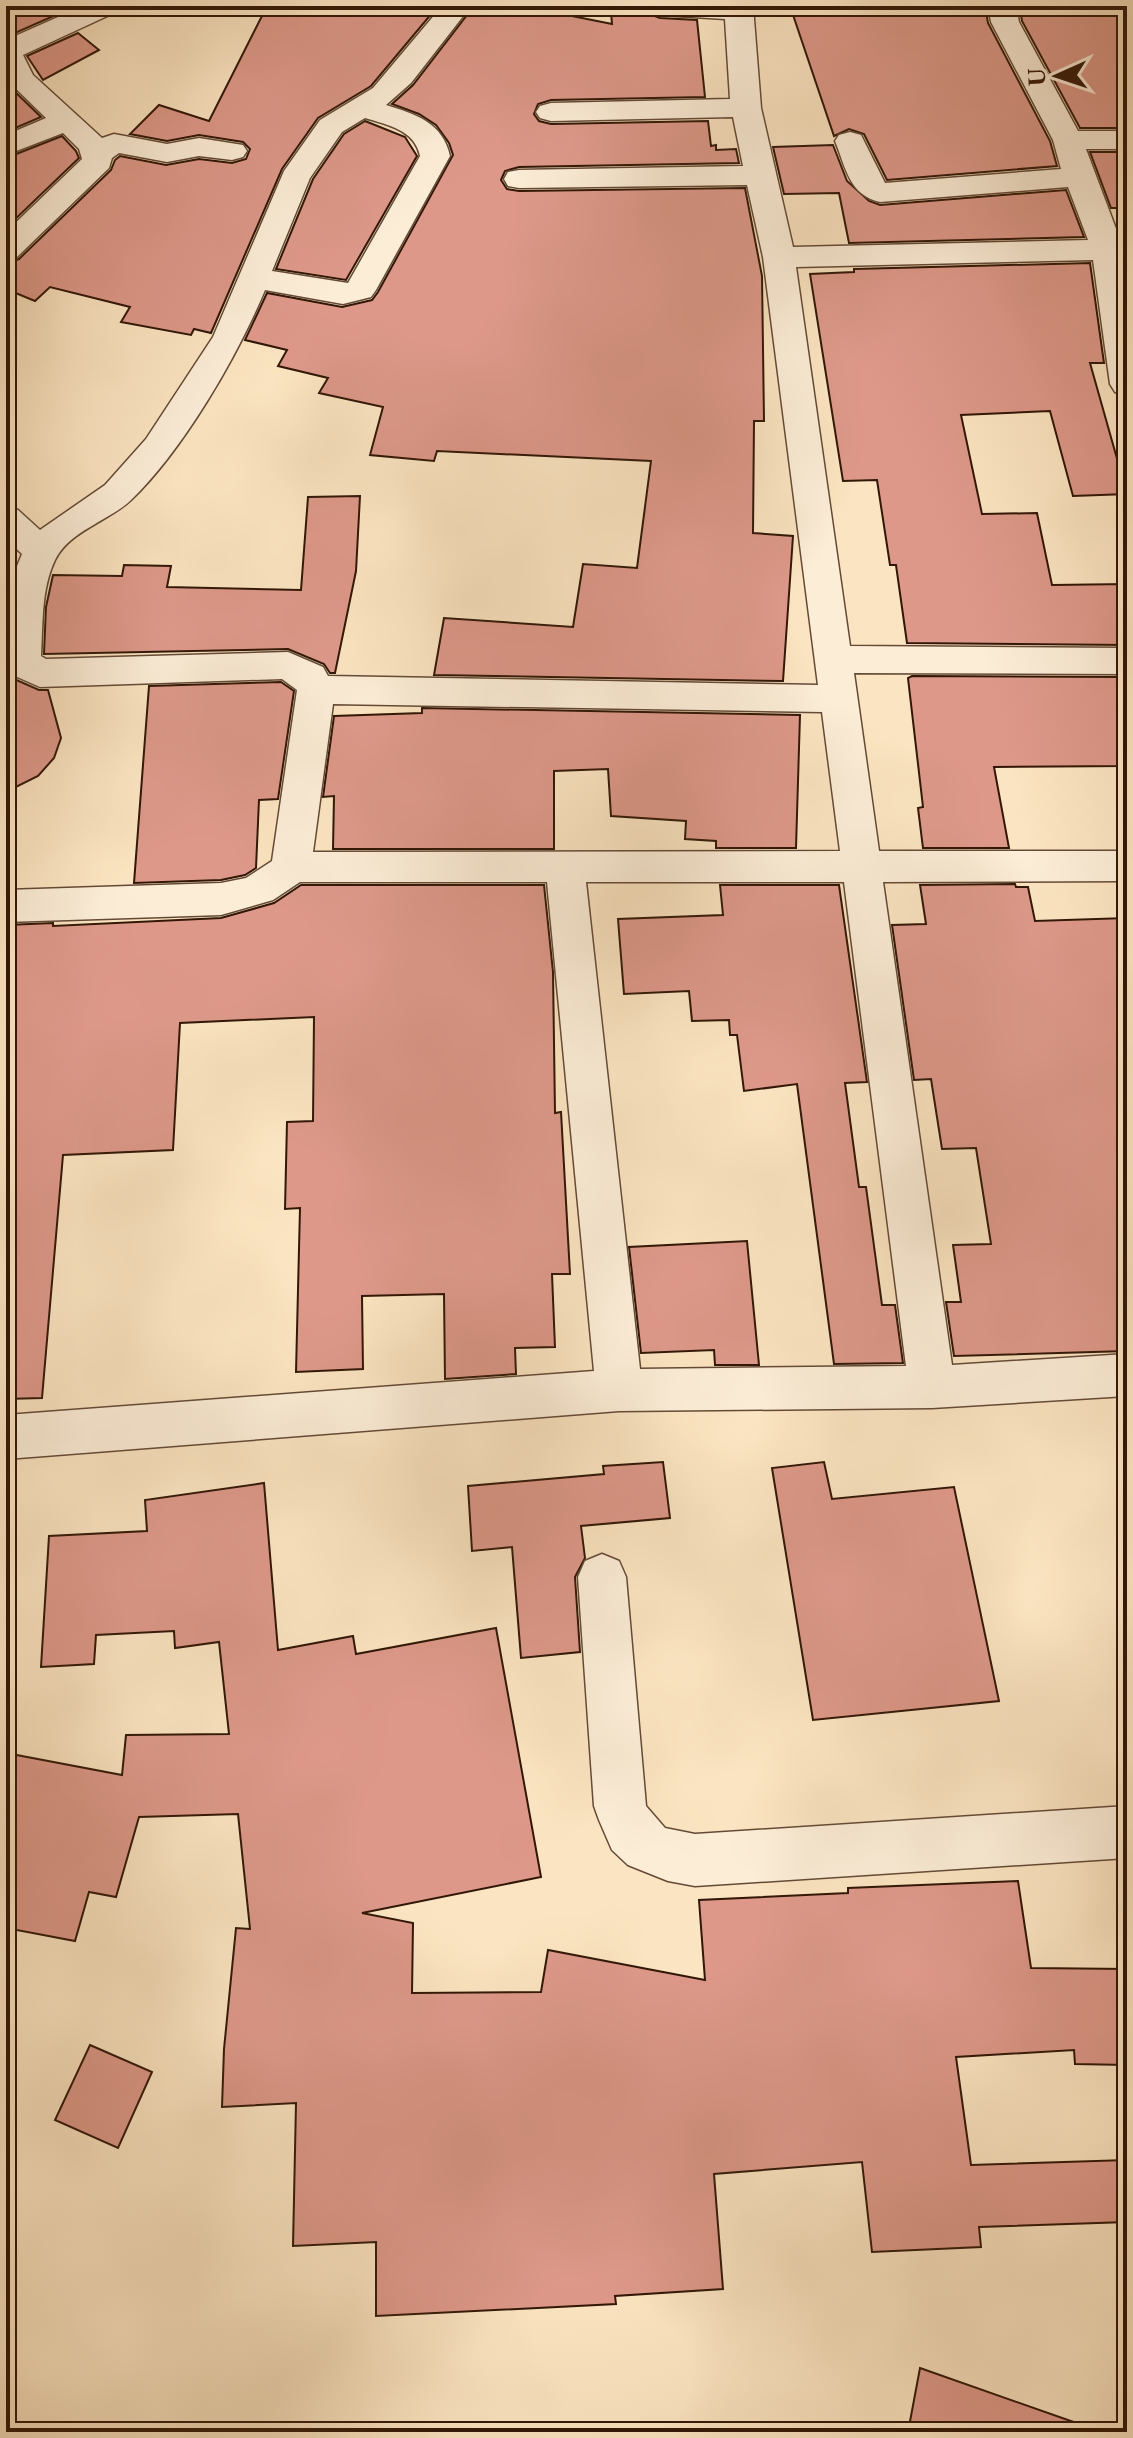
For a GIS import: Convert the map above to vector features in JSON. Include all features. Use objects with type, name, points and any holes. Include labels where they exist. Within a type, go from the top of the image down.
[{"type":"street","points":[[6,250],[90,173],[98,161],[98,154],[67,120],[17,78],[7,63],[6,51],[106,6]]},
{"type":"street","points":[[6,906],[221,899],[253,893],[276,883],[291,867],[316,690],[310,677],[288,665],[40,673],[28,666],[23,656],[28,583],[41,551],[62,530],[117,493],[158,447],[229,337],[295,178],[331,126],[363,108],[401,77],[457,6]]},
{"type":"street","points":[[660,6],[739,8],[746,108],[779,257],[864,866],[932,1387]]},
{"type":"street","points":[[1002,6],[1005,22],[1068,140],[1108,250],[1122,320],[1127,384]]},
{"type":"street","points":[[253,278],[343,294],[360,290],[435,156],[435,144],[427,133],[363,108]]},
{"type":"street","points":[[551,112],[746,108]]},
{"type":"street","points":[[6,146],[67,120]]},
{"type":"street","points":[[1068,140],[1127,140]]},
{"type":"street","points":[[850,141],[870,188],[880,193],[1079,177]]},
{"type":"street","points":[[98,154],[114,143],[167,153],[199,147],[232,151]]},
{"type":"street","points":[[519,179],[763,175]]},
{"type":"street","points":[[779,257],[1108,250]]},
{"type":"street","points":[[6,519],[41,551]]},
{"type":"street","points":[[835,659],[1127,661]]},
{"type":"street","points":[[316,690],[841,699]]},
{"type":"street","points":[[291,867],[1127,866]]},
{"type":"street","points":[[565,867],[619,1390]]},
{"type":"street","points":[[6,1437],[619,1390],[932,1387],[1127,1375]]},
{"type":"street","points":[[602,1577],[620,1806],[625,1827],[642,1845],[669,1856],[695,1860],[1127,1832]]},
{"type":"building","points":[[6,6],[46,6],[56,15],[6,37]]},
{"type":"building","points":[[267,6],[438,6],[371,86],[318,118],[282,169],[211,333],[194,329],[191,335],[121,322],[130,307],[50,287],[35,301],[6,289],[6,263],[19,259],[111,170],[120,156],[166,165],[199,159],[232,163],[246,159],[250,149],[243,142],[199,135],[167,141],[130,134],[159,105],[209,121]]},
{"type":"building","points":[[474,6],[507,6],[501,16],[557,13],[612,24],[611,12],[697,20],[705,97],[551,100],[538,104],[534,114],[539,121],[551,124],[708,121],[711,146],[716,145],[716,150],[736,149],[739,163],[519,167],[505,171],[501,180],[507,189],[519,191],[745,188],[762,276],[764,421],[754,421],[753,533],[793,536],[783,681],[434,675],[444,618],[573,627],[583,564],[637,568],[651,461],[437,451],[434,461],[370,455],[383,407],[319,393],[328,378],[278,366],[287,350],[245,340],[267,293],[342,307],[372,300],[378,292],[453,155],[449,143],[436,125],[419,114],[392,104],[413,85]]},
{"type":"building","points":[[790,6],[985,6],[988,23],[1050,141],[1057,166],[887,180],[864,134],[849,129],[834,136]]},
{"type":"building","points":[[1107,7],[1109,13],[1127,14],[1127,128],[1080,128],[1022,21],[1020,9]]},
{"type":"building","points":[[78,33],[99,50],[43,80],[27,56]]},
{"type":"building","points":[[6,83],[41,117],[6,132]]},
{"type":"building","points":[[365,121],[405,137],[417,156],[346,280],[276,269],[313,179],[344,134]]},
{"type":"building","points":[[62,136],[79,158],[6,228],[6,158]]},
{"type":"building","points":[[833,145],[847,181],[869,201],[880,205],[1066,190],[1084,237],[849,243],[839,193],[784,194],[773,147]]},
{"type":"building","points":[[1090,152],[1127,152],[1127,208],[1111,208]]},
{"type":"building","points":[[1090,263],[1104,363],[1090,363],[1127,494],[1073,496],[1050,411],[961,415],[982,514],[1037,513],[1052,585],[1127,584],[1127,645],[907,643],[896,565],[890,565],[877,480],[843,481],[810,274],[854,272],[854,269]]},
{"type":"building","points":[[360,496],[356,571],[335,673],[330,673],[324,664],[288,649],[44,654],[46,607],[53,575],[122,576],[124,565],[171,566],[167,587],[301,590],[308,497]]},
{"type":"building","points":[[6,665],[14,679],[39,690],[48,690],[61,738],[54,758],[38,776],[6,792]]},
{"type":"building","points":[[1127,677],[1127,766],[994,767],[1009,848],[923,848],[918,808],[923,807],[908,678]]},
{"type":"building","points":[[281,682],[294,691],[278,799],[259,800],[256,868],[245,875],[221,880],[134,883],[149,686]]},
{"type":"building","points":[[422,708],[800,715],[796,848],[716,848],[716,841],[685,839],[686,821],[611,816],[608,769],[554,771],[554,849],[333,849],[334,796],[323,797],[334,716],[422,713]]},
{"type":"building","points":[[1015,884],[1016,887],[1028,887],[1035,921],[1127,918],[1127,1351],[954,1356],[946,1302],[961,1302],[953,1245],[991,1244],[976,1148],[942,1149],[931,1079],[914,1080],[892,925],[926,924],[920,885]]},
{"type":"building","points":[[301,885],[544,885],[553,972],[555,1113],[561,1112],[570,1274],[552,1274],[555,1347],[515,1348],[516,1374],[445,1379],[444,1294],[362,1296],[363,1369],[296,1372],[300,1208],[285,1209],[287,1122],[313,1121],[314,1017],[180,1023],[173,1150],[63,1155],[42,1398],[6,1399],[6,925],[53,923],[53,926],[221,918],[274,903]]},
{"type":"building","points":[[720,885],[839,885],[867,1082],[845,1083],[859,1187],[866,1187],[882,1305],[895,1305],[903,1363],[834,1364],[797,1084],[744,1091],[737,1035],[730,1035],[729,1020],[692,1021],[689,991],[624,994],[618,919],[723,915]]},
{"type":"building","points":[[747,1241],[759,1365],[715,1365],[714,1350],[641,1353],[629,1247]]},
{"type":"building","points":[[663,1462],[670,1518],[581,1526],[585,1558],[575,1577],[580,1652],[521,1658],[512,1547],[472,1551],[468,1486],[604,1474],[603,1466]]},
{"type":"building","points":[[824,1462],[832,1499],[954,1487],[999,1701],[813,1720],[772,1468]]},
{"type":"building","points":[[264,1483],[278,1650],[353,1636],[356,1654],[496,1628],[541,1877],[362,1913],[413,1923],[412,1993],[541,1992],[548,1950],[705,1980],[699,1900],[848,1893],[848,1888],[1018,1881],[1031,1968],[1127,1969],[1127,2065],[1075,2064],[1074,2050],[956,2057],[971,2165],[1127,2160],[1127,2222],[979,2227],[981,2247],[872,2252],[862,2162],[714,2174],[723,2289],[615,2296],[616,2304],[376,2316],[376,2242],[293,2246],[296,2103],[222,2107],[224,2049],[236,1928],[250,1929],[238,1814],[139,1817],[116,1897],[89,1892],[75,1941],[6,1928],[6,1753],[122,1775],[126,1735],[229,1734],[219,1642],[175,1648],[174,1631],[96,1635],[94,1664],[41,1667],[49,1536],[147,1531],[145,1500]]},
{"type":"building","points":[[90,2045],[152,2072],[118,2148],[55,2120]]},
{"type":"building","points":[[920,2368],[1085,2426],[1084,2432],[908,2432]]}]
